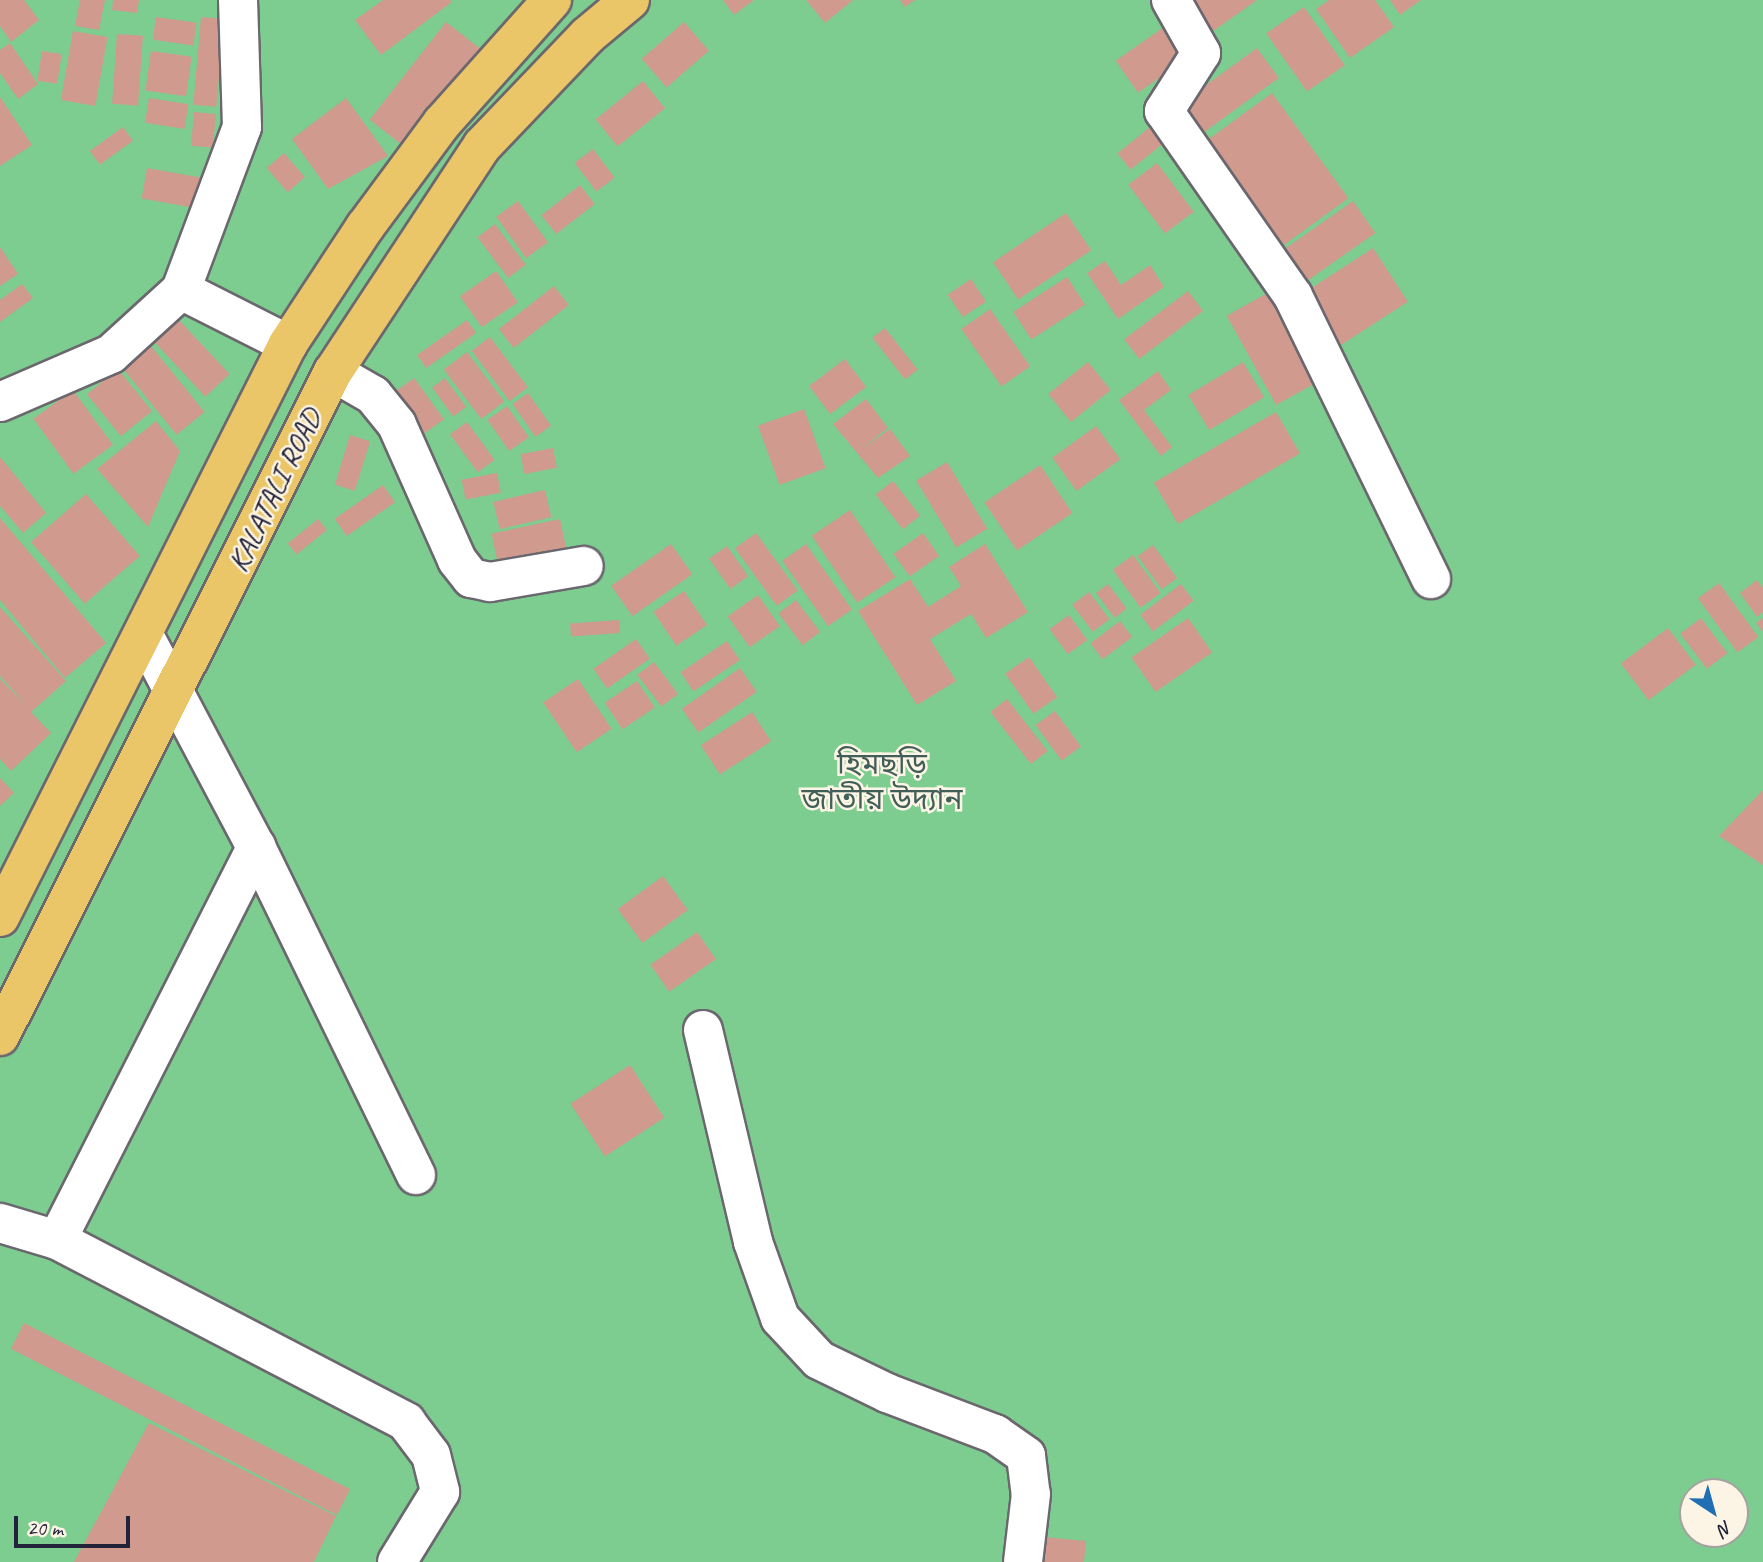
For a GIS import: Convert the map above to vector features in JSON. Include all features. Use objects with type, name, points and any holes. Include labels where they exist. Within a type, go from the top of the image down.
[{"type":"highway","name":"KALATALI ROAD","points":[[0,916],[288,344],[365,227],[442,123],[552,0]]},
{"type":"highway","name":"KALATALI ROAD","points":[[0,1036],[333,372],[482,146],[587,36],[629,0]]},
{"type":"street","points":[[0,402],[111,354],[181,290],[242,127],[238,0]]},
{"type":"street","points":[[1171,0],[1201,53],[1164,111],[1293,296],[1431,579]]},
{"type":"street","points":[[181,290],[288,344]]},
{"type":"street","points":[[333,372],[373,395],[397,425],[457,560],[471,578],[489,582],[584,566]]},
{"type":"street","points":[[143,634],[256,847],[416,1175]]},
{"type":"street","points":[[57,1240],[256,847]]},
{"type":"street","points":[[703,1030],[752,1242],[780,1318],[819,1360],[887,1393],[995,1434],[1026,1456],[1031,1494],[1023,1562]]},
{"type":"street","points":[[0,1223],[57,1240],[406,1422],[432,1455],[440,1492],[397,1562]]},
{"type":"green space","name":"হিমছড়ি জাতীয় উদ্যান","points":[[0,0],[1763,0],[1763,1562],[0,1562]]},
{"type":"building","points":[[0,0],[24,0],[39,20],[11,42],[0,26]]},
{"type":"building","points":[[80,0],[105,0],[99,30],[75,26]]},
{"type":"building","points":[[113,0],[139,0],[137,13],[112,10]]},
{"type":"building","points":[[383,0],[452,2],[381,55],[355,20]]},
{"type":"building","points":[[723,0],[754,0],[734,15]]},
{"type":"building","points":[[806,0],[853,0],[825,23]]},
{"type":"building","points":[[900,0],[915,0],[905,7]]},
{"type":"building","points":[[1190,0],[1257,0],[1212,32]]},
{"type":"building","points":[[1329,0],[1375,0],[1394,27],[1350,58],[1316,9]]},
{"type":"building","points":[[1390,0],[1421,0],[1400,15]]},
{"type":"building","points":[[1304,7],[1345,65],[1307,92],[1266,33]]},
{"type":"building","points":[[156,17],[197,23],[193,45],[153,40]]},
{"type":"building","points":[[201,17],[224,19],[216,107],[193,105]]},
{"type":"building","points":[[446,22],[481,49],[404,147],[370,120]]},
{"type":"building","points":[[684,22],[709,51],[667,87],[642,59]]},
{"type":"building","points":[[1164,27],[1186,59],[1138,93],[1116,61]]},
{"type":"building","points":[[73,31],[107,37],[95,106],[61,100]]},
{"type":"building","points":[[117,34],[143,36],[138,106],[112,104]]},
{"type":"building","points":[[10,43],[38,84],[18,99],[0,73],[0,50]]},
{"type":"building","points":[[1257,48],[1279,78],[1198,137],[1176,107]]},
{"type":"building","points":[[42,51],[62,54],[57,84],[37,81]]},
{"type":"building","points":[[151,51],[192,57],[186,96],[145,91]]},
{"type":"building","points":[[643,81],[665,108],[618,147],[596,119]]},
{"type":"building","points":[[1272,93],[1348,198],[1276,251],[1199,146]]},
{"type":"building","points":[[0,97],[32,145],[0,166]]},
{"type":"building","points":[[149,98],[189,104],[185,129],[145,123]]},
{"type":"building","points":[[346,98],[388,156],[328,189],[292,139]]},
{"type":"building","points":[[194,112],[216,114],[213,148],[191,146]]},
{"type":"building","points":[[123,127],[133,141],[100,165],[90,151]]},
{"type":"building","points":[[1150,127],[1163,143],[1131,170],[1117,153]]},
{"type":"building","points":[[593,149],[615,178],[596,192],[575,163]]},
{"type":"building","points":[[284,153],[305,177],[288,192],[267,168]]},
{"type":"building","points":[[1157,163],[1194,212],[1165,233],[1128,185]]},
{"type":"building","points":[[147,168],[206,178],[201,209],[142,199]]},
{"type":"building","points":[[580,185],[595,204],[556,234],[541,215]]},
{"type":"building","points":[[518,201],[548,242],[526,258],[496,217]]},
{"type":"building","points":[[1353,201],[1375,233],[1300,286],[1278,254]]},
{"type":"building","points":[[1066,213],[1091,250],[1018,300],[993,262]]},
{"type":"building","points":[[495,224],[526,265],[508,278],[477,237]]},
{"type":"building","points":[[0,247],[18,274],[0,286]]},
{"type":"building","points":[[1373,248],[1408,302],[1334,350],[1299,296]]},
{"type":"building","points":[[1105,261],[1121,285],[1150,265],[1164,287],[1118,319],[1087,273]]},
{"type":"building","points":[[496,271],[518,302],[482,327],[460,296]]},
{"type":"building","points":[[1067,277],[1085,305],[1031,340],[1013,312]]},
{"type":"building","points":[[971,279],[986,301],[963,317],[948,295]]},
{"type":"building","points":[[22,284],[33,298],[0,322],[0,300]]},
{"type":"building","points":[[554,286],[569,305],[514,348],[499,329]]},
{"type":"building","points":[[1273,290],[1322,379],[1276,405],[1227,316]]},
{"type":"building","points":[[1188,291],[1203,311],[1139,359],[1124,339]]},
{"type":"building","points":[[990,309],[1030,366],[1001,386],[961,329]]},
{"type":"building","points":[[179,320],[229,374],[205,397],[155,343]]},
{"type":"building","points":[[467,320],[476,333],[426,368],[417,355]]},
{"type":"building","points":[[885,328],[918,370],[905,380],[872,338]]},
{"type":"building","points":[[490,337],[528,387],[510,401],[472,351]]},
{"type":"building","points":[[151,346],[204,412],[177,435],[123,369]]},
{"type":"building","points":[[467,352],[504,402],[481,419],[444,369]]},
{"type":"building","points":[[845,359],[866,387],[830,414],[809,386]]},
{"type":"building","points":[[1088,362],[1111,390],[1071,422],[1048,394]]},
{"type":"building","points":[[1243,362],[1264,397],[1209,430],[1188,395]]},
{"type":"building","points":[[118,369],[152,411],[121,436],[87,394]]},
{"type":"building","points":[[1158,371],[1171,390],[1144,410],[1172,447],[1161,456],[1119,400]]},
{"type":"building","points":[[414,378],[444,419],[425,433],[395,392]]},
{"type":"building","points":[[445,378],[466,407],[453,417],[432,387]]},
{"type":"building","points":[[73,390],[113,445],[73,474],[33,419]]},
{"type":"building","points":[[528,393],[551,426],[535,437],[512,404]]},
{"type":"building","points":[[866,399],[888,428],[861,449],[890,429],[910,456],[878,478],[833,424]]},
{"type":"building","points":[[507,406],[529,437],[509,451],[487,420]]},
{"type":"building","points":[[804,409],[826,468],[780,485],[758,426]]},
{"type":"building","points":[[1276,412],[1300,454],[1178,524],[1154,482]]},
{"type":"building","points":[[156,421],[180,451],[148,527],[97,469]]},
{"type":"building","points":[[467,422],[495,460],[478,472],[450,434]]},
{"type":"building","points":[[1096,426],[1120,459],[1076,491],[1052,458]]},
{"type":"building","points":[[350,435],[370,441],[355,491],[335,485]]},
{"type":"building","points":[[553,448],[557,468],[524,474],[521,454]]},
{"type":"building","points":[[0,457],[46,513],[23,533],[0,506]]},
{"type":"building","points":[[947,462],[987,529],[956,547],[916,481]]},
{"type":"building","points":[[1040,465],[1072,513],[1017,551],[984,502]]},
{"type":"building","points":[[497,473],[501,493],[465,500],[462,480]]},
{"type":"building","points":[[893,481],[920,516],[903,529],[876,495]]},
{"type":"building","points":[[383,485],[395,502],[347,536],[335,519]]},
{"type":"building","points":[[545,490],[551,517],[500,529],[493,502]]},
{"type":"building","points":[[86,494],[140,556],[85,604],[31,542]]},
{"type":"building","points":[[850,510],[895,577],[857,603],[812,536]]},
{"type":"building","points":[[0,518],[106,643],[65,678],[0,600]]},
{"type":"building","points":[[318,519],[327,530],[297,554],[288,544]]},
{"type":"building","points":[[560,519],[568,557],[500,572],[492,534]]},
{"type":"building","points":[[756,533],[798,590],[777,606],[735,548]]},
{"type":"building","points":[[923,533],[939,556],[910,577],[894,554]]},
{"type":"building","points":[[671,544],[692,574],[632,616],[611,586]]},
{"type":"building","points":[[806,544],[852,610],[828,626],[782,561]]},
{"type":"building","points":[[985,544],[1028,612],[986,638],[971,614],[930,639],[956,681],[917,705],[858,611],[910,579],[928,607],[961,586],[949,567]]},
{"type":"building","points":[[1153,545],[1177,578],[1162,589],[1138,556]]},
{"type":"building","points":[[727,546],[748,576],[730,589],[709,559]]},
{"type":"building","points":[[1133,555],[1161,593],[1140,608],[1113,570]]},
{"type":"building","points":[[1757,580],[1763,588],[1763,612],[1757,617],[1740,593]]},
{"type":"building","points":[[1719,583],[1758,637],[1737,652],[1698,598]]},
{"type":"building","points":[[1108,584],[1127,609],[1115,618],[1096,593]]},
{"type":"building","points":[[1181,584],[1194,601],[1153,631],[1140,615]]},
{"type":"building","points":[[684,591],[707,625],[676,646],[653,612]]},
{"type":"building","points":[[1089,592],[1109,619],[1093,632],[1072,605]]},
{"type":"building","points":[[758,595],[780,626],[749,647],[728,616]]},
{"type":"building","points":[[796,600],[820,632],[803,645],[778,613]]},
{"type":"building","points":[[0,607],[66,681],[31,712],[51,733],[11,771],[0,759],[0,679],[27,706],[0,676]]},
{"type":"building","points":[[1069,615],[1087,640],[1068,654],[1050,629]]},
{"type":"building","points":[[1188,618],[1212,652],[1156,692],[1131,658]]},
{"type":"building","points":[[1701,618],[1727,653],[1707,669],[1680,634]]},
{"type":"building","points":[[1763,618],[1763,632],[1756,623]]},
{"type":"building","points":[[619,620],[620,633],[571,636],[570,623]]},
{"type":"building","points":[[1120,621],[1132,637],[1102,659],[1090,643]]},
{"type":"building","points":[[1668,628],[1696,665],[1649,700],[1621,664]]},
{"type":"building","points":[[636,639],[650,659],[607,688],[593,669]]},
{"type":"building","points":[[727,641],[740,660],[693,691],[681,672]]},
{"type":"building","points":[[1029,657],[1057,697],[1033,714],[1005,674]]},
{"type":"building","points":[[654,662],[678,694],[661,707],[637,675]]},
{"type":"building","points":[[740,668],[757,692],[698,732],[682,709]]},
{"type":"building","points":[[578,679],[612,729],[577,752],[543,702]]},
{"type":"building","points":[[637,681],[655,708],[623,729],[605,703]]},
{"type":"building","points":[[1007,699],[1048,751],[1031,764],[990,712]]},
{"type":"building","points":[[1055,711],[1081,747],[1061,761],[1036,725]]},
{"type":"building","points":[[752,712],[771,741],[720,775],[701,745]]},
{"type":"building","points":[[0,778],[14,793],[0,806]]},
{"type":"building","points":[[1763,790],[1763,865],[1719,836]]},
{"type":"building","points":[[663,876],[688,910],[642,943],[618,909]]},
{"type":"building","points":[[697,932],[716,959],[669,992],[650,965]]},
{"type":"building","points":[[630,1065],[664,1118],[605,1157],[570,1104]]},
{"type":"building","points":[[24,1323],[350,1489],[337,1515],[11,1349]]},
{"type":"building","points":[[149,1423],[336,1516],[314,1562],[74,1562]]},
{"type":"building","points":[[1033,1536],[1086,1541],[1084,1562],[1030,1562]]}]
